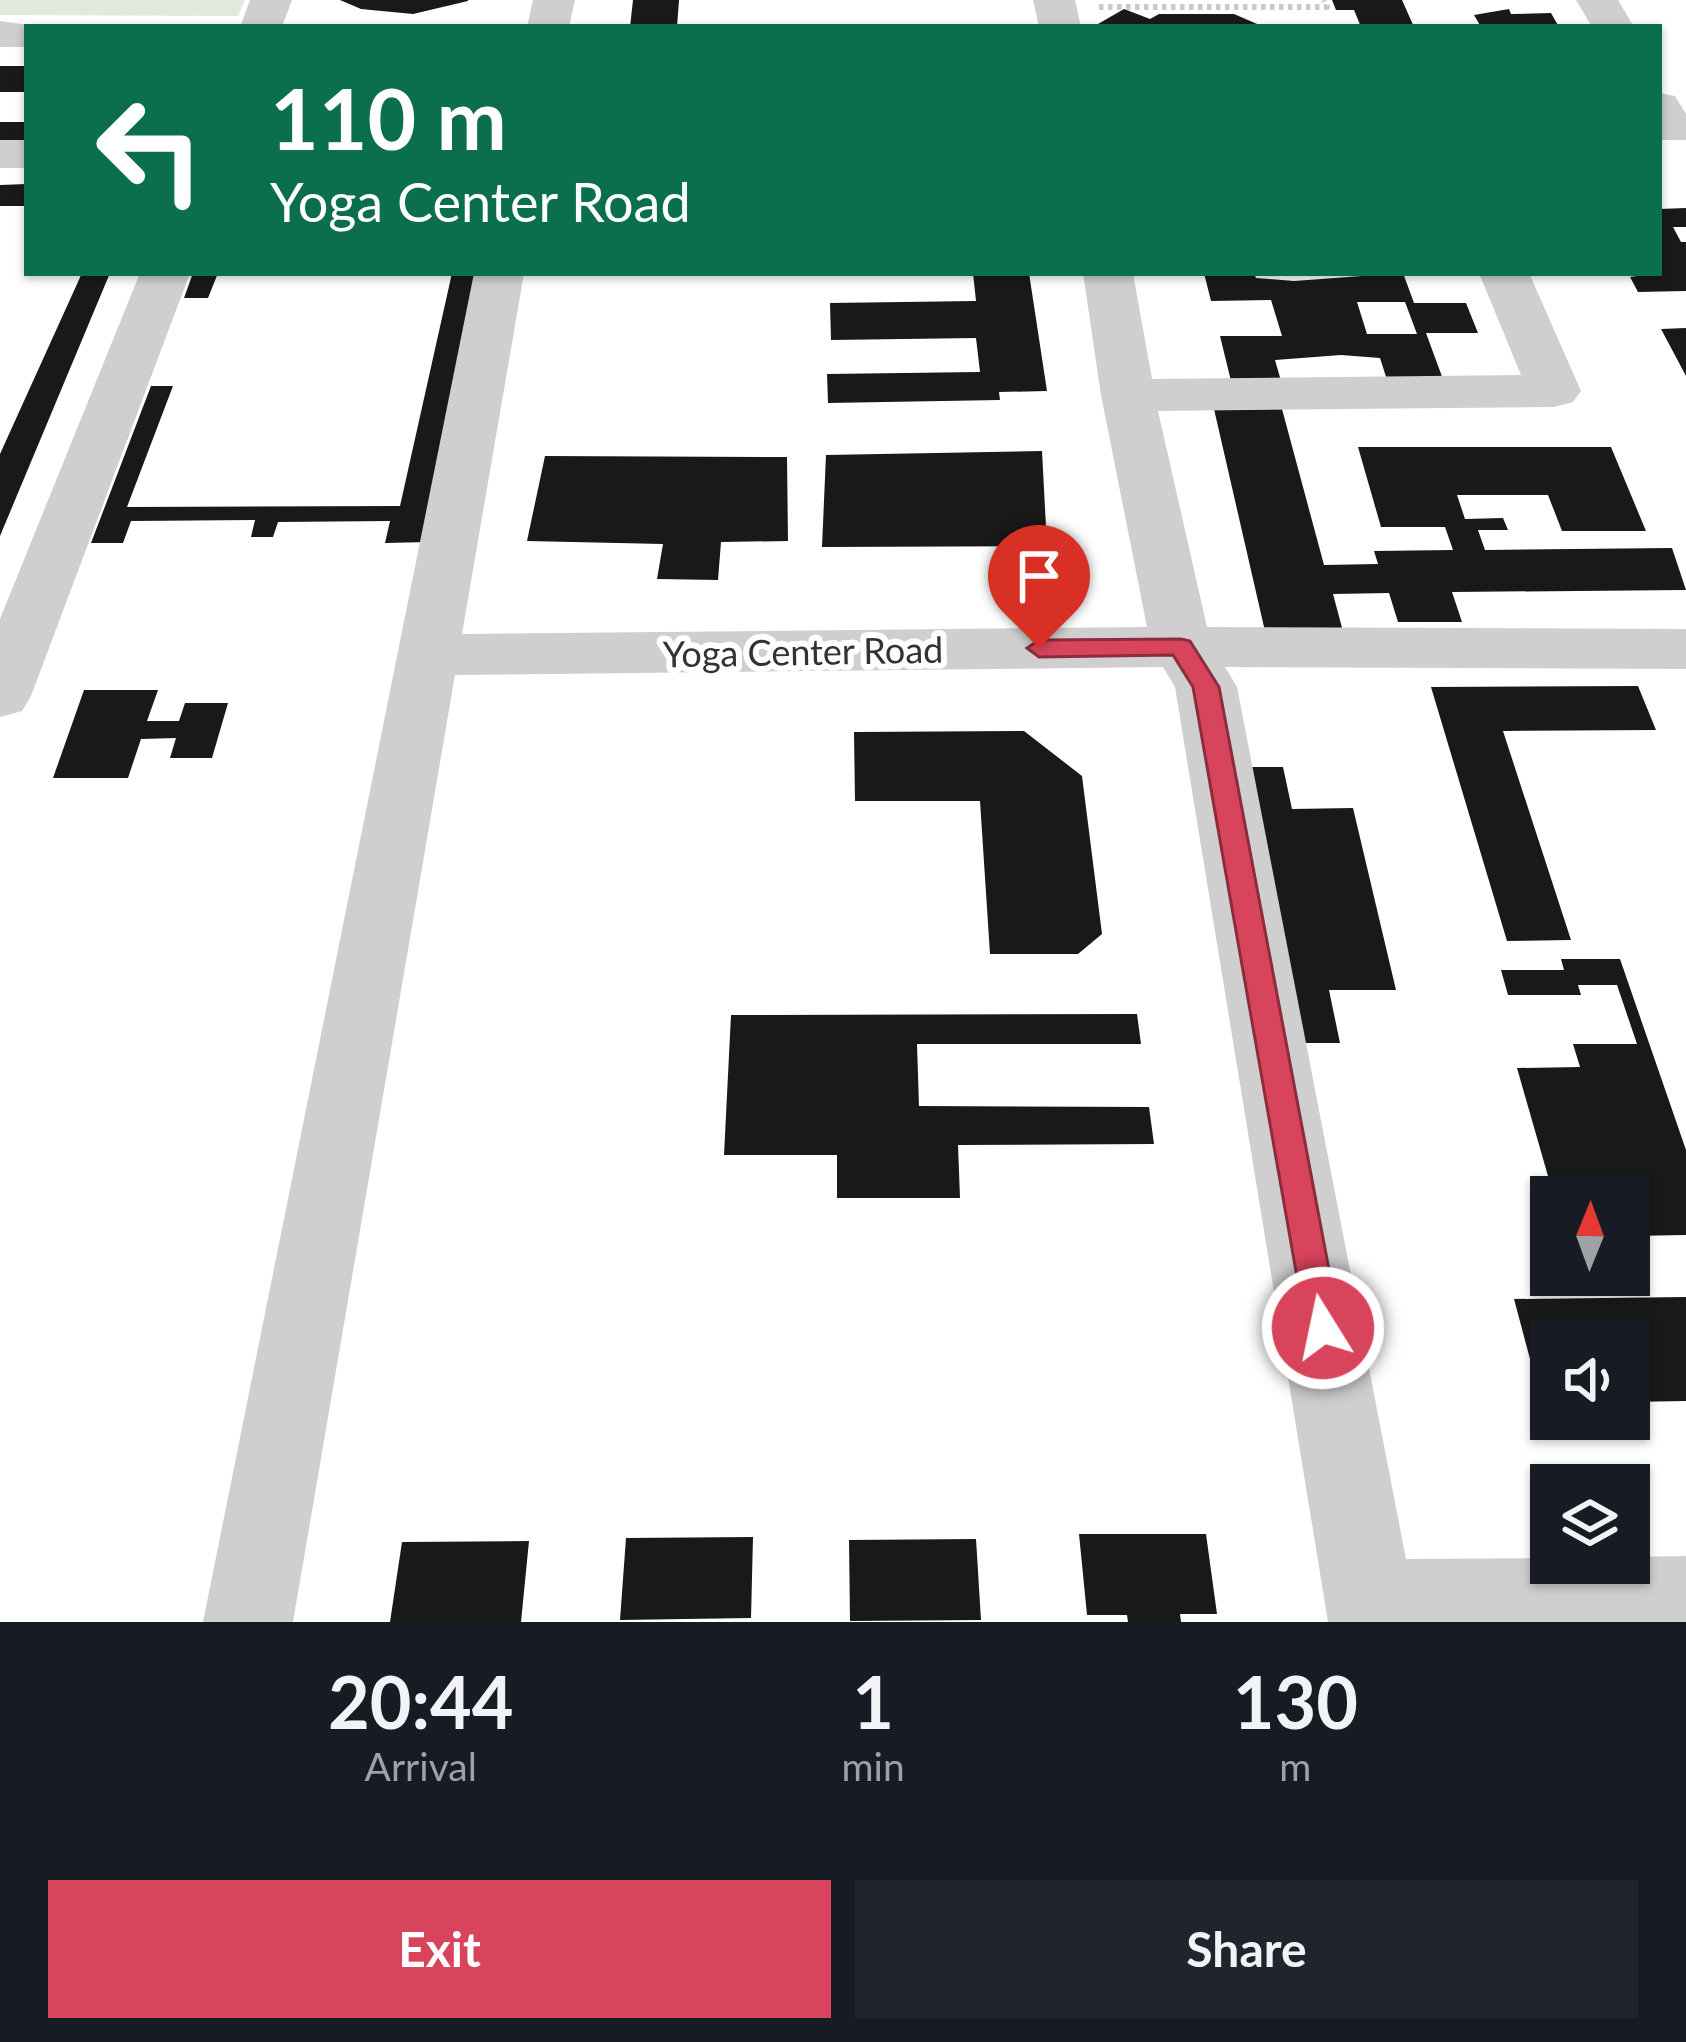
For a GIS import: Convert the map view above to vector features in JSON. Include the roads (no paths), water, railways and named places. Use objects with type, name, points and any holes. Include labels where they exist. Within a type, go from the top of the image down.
[{"type":"street","points":[[0,696],[164,276]]},
{"type":"street","points":[[248,1622],[498,276]]},
{"type":"street","points":[[1109,276],[1143,395],[1200,660],[1373,1612],[1686,1599]]},
{"type":"street","points":[[1135,276],[1143,395]]},
{"type":"street","points":[[1143,395],[1554,391],[1505,276]]},
{"type":"street","name":"Yoga Center Road","points":[[425,656],[1200,660],[1686,649]]}]
